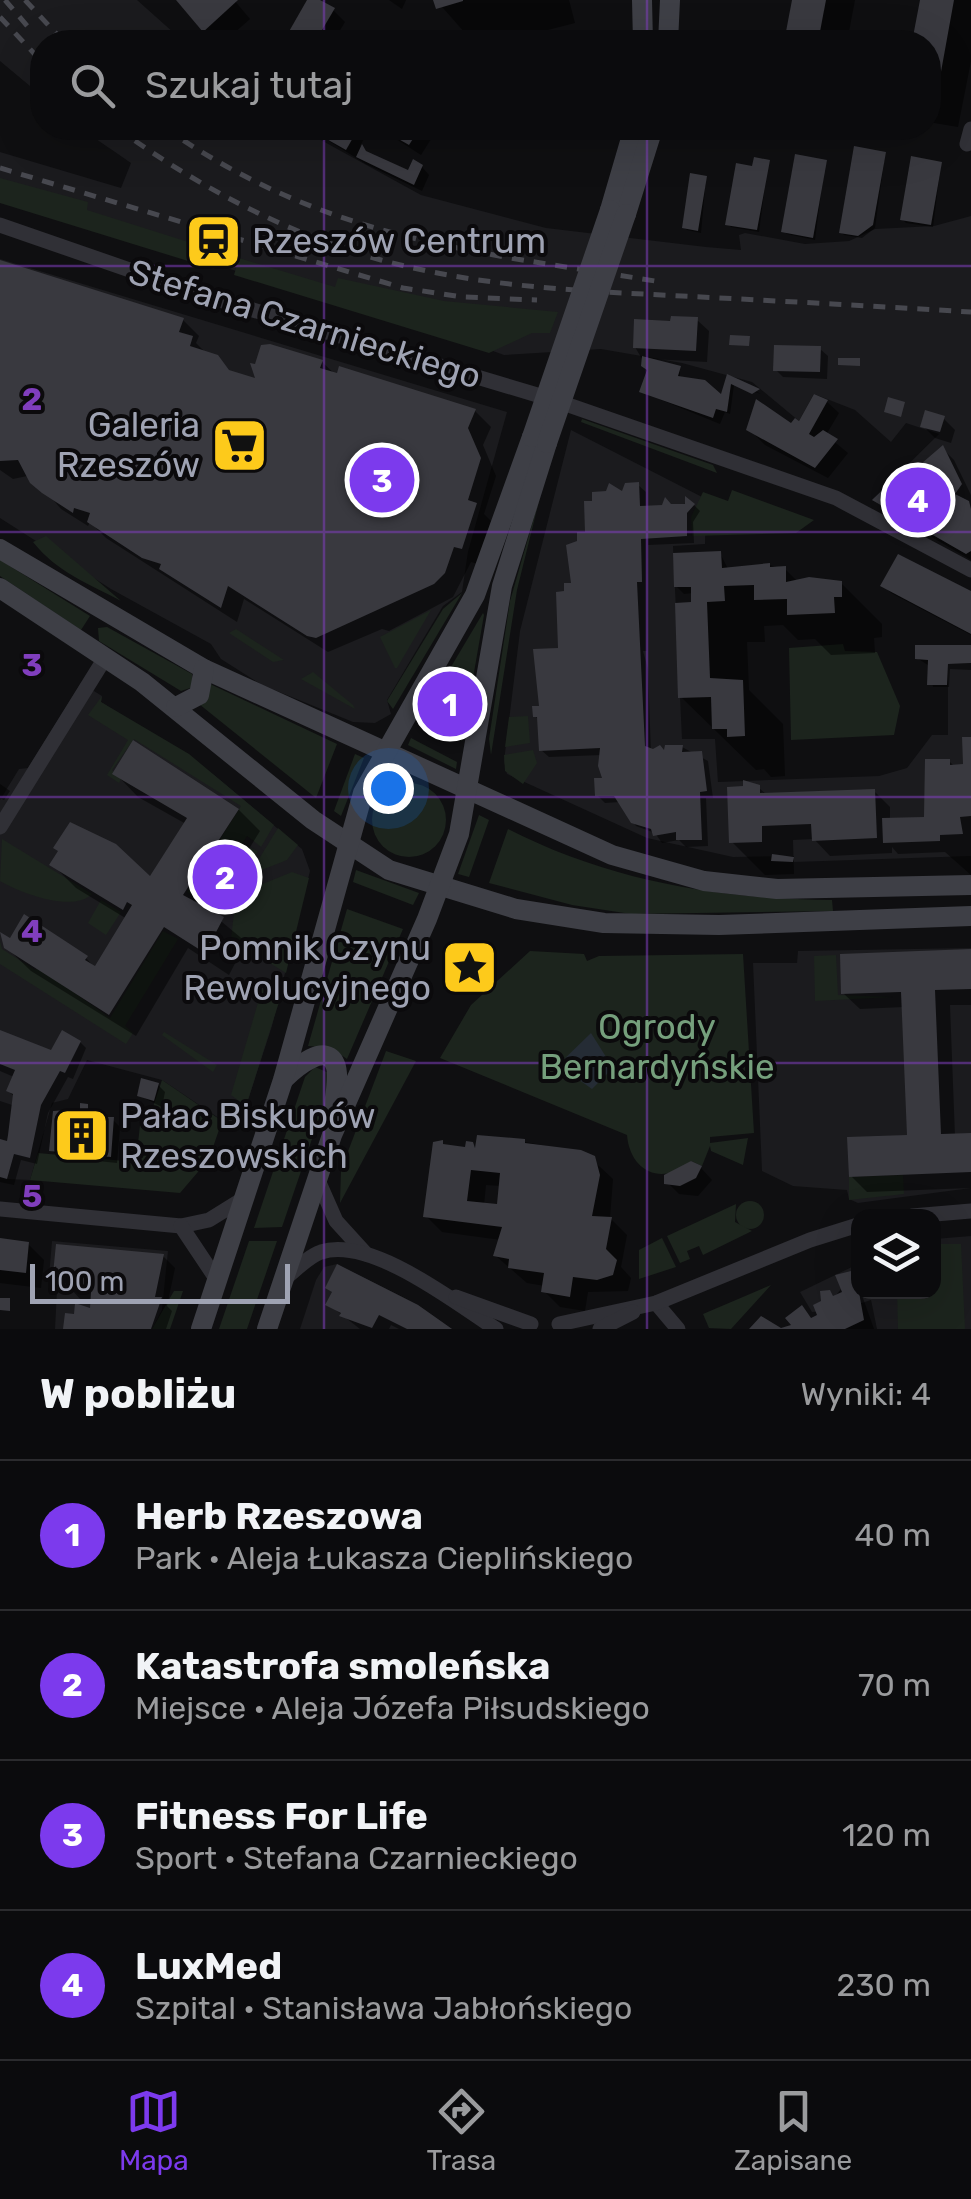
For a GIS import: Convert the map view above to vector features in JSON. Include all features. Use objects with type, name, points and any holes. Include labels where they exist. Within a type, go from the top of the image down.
[{"type":"main road","points":[[642,0],[643,30]]},
{"type":"main road","points":[[669,30],[670,0]]},
{"type":"main road","points":[[618,212],[632,140]]},
{"type":"main road","points":[[202,1327],[283,1080],[363,793],[475,595],[540,440],[618,212],[648,140]]},
{"type":"main road","points":[[267,1329],[332,1136],[459,834],[502,586],[540,440]]},
{"type":"main road","points":[[0,549],[204,670],[612,855],[704,881],[806,890],[971,885]]},
{"type":"main road","points":[[0,588],[176,708],[348,846],[389,870],[547,915],[630,924],[971,916]]},
{"type":"main road","points":[[86,644],[87,626],[106,615]]},
{"type":"main road","points":[[176,708],[199,695],[204,670]]},
{"type":"main road","points":[[283,1080],[308,1059],[324,1056],[332,1061],[336,1072],[332,1136]]},
{"type":"street","name":"Stefana Czarnieckiego","points":[[0,225],[193,292],[554,400],[836,498],[971,570]]},
{"type":"street","points":[[0,827],[105,658]]},
{"type":"street","points":[[317,1178],[336,1221],[366,1254],[448,1294],[528,1326],[542,1320],[562,1326],[648,1305]]},
{"type":"street","points":[[0,1209],[180,1226],[209,1220],[246,1197]]},
{"type":"street","points":[[941,1214],[971,1211]]},
{"type":"street","points":[[180,1226],[217,1280]]},
{"type":"street","points":[[600,1329],[648,1305],[810,1240],[851,1228]]},
{"type":"street","points":[[284,1280],[322,1252],[366,1254]]},
{"type":"street","points":[[448,1294],[496,1329]]},
{"type":"street","points":[[648,1305],[678,1329]]},
{"type":"shaded area","points":[[0,0],[137,0],[171,30],[30,30],[30,86],[0,61]]},
{"type":"shaded area","points":[[97,140],[321,140],[421,195],[546,228],[741,250],[739,235],[745,233],[805,244],[849,241],[875,229],[934,226],[971,216],[971,551],[966,554],[872,500],[939,434],[906,423],[891,442],[855,410],[814,394],[799,421],[752,382],[682,363],[601,349],[504,355],[432,329],[0,201],[0,152],[121,188],[131,163]]},
{"type":"shaded area","name":"Galeria Rzeszów","points":[[0,259],[507,412],[468,552],[462,592],[443,606],[387,700],[391,714],[375,723],[353,722],[262,685],[221,659],[211,644],[111,589],[0,518]]},
{"type":"shaded area","points":[[571,430],[706,499],[705,544],[673,546],[682,739],[715,739],[718,782],[879,776],[907,768],[932,735],[948,735],[948,664],[971,663],[971,856],[794,862],[794,856],[733,857],[647,838],[507,774],[504,761],[520,631]]},
{"type":"shaded area","points":[[81,683],[102,696],[101,702],[214,775],[302,849],[310,871],[272,1026],[238,1131],[162,1080],[87,1060],[68,1099],[52,1103],[30,1180],[7,1179],[12,1105],[0,1101],[0,800],[19,769],[28,768]]},
{"type":"shaded area","points":[[971,948],[971,1188],[858,1203],[849,1199],[847,1190],[793,1186],[762,1171],[753,963],[797,963],[798,951]]},
{"type":"shaded area","points":[[591,1033],[613,1068],[592,1089],[558,1065]]},
{"type":"shaded area","points":[[971,1236],[971,1329],[877,1329],[871,1300],[841,1310],[812,1312],[800,1292],[851,1267],[851,1299],[941,1299],[941,1238]]},
{"type":"shaded area","points":[[52,1241],[168,1251],[162,1310],[152,1329],[55,1329],[57,1290],[48,1288]]},
{"type":"shaded area","points":[[337,1264],[418,1305],[452,1329],[300,1329],[316,1280],[324,1267]]},
{"type":"green space","points":[[0,178],[88,202],[87,210],[201,246],[200,253],[229,262],[228,266],[216,263],[214,269],[0,203]]},
{"type":"green space","points":[[239,258],[335,287],[338,278],[444,301],[558,312],[550,333],[532,333],[489,353],[234,275]]},
{"type":"green space","points":[[582,419],[713,465],[717,473],[581,422]]},
{"type":"green space","points":[[732,490],[814,520],[796,533],[692,536],[691,517],[703,492],[728,501]]},
{"type":"green space","points":[[540,497],[517,590],[491,755],[489,739],[510,601]]},
{"type":"green space","points":[[46,536],[121,601],[52,562],[33,542]]},
{"type":"green space","points":[[0,560],[90,616],[81,630],[0,576]]},
{"type":"green space","points":[[462,593],[393,709],[387,701],[443,609]]},
{"type":"green space","points":[[431,610],[397,668],[395,668],[380,637]]},
{"type":"green space","points":[[484,615],[462,741],[420,719]]},
{"type":"green space","points":[[107,627],[192,674],[193,687],[181,691],[99,641],[98,628]]},
{"type":"green space","points":[[236,629],[284,660],[273,662],[229,633]]},
{"type":"green space","points":[[843,644],[845,651],[877,652],[900,706],[894,735],[791,740],[789,648]]},
{"type":"green space","points":[[313,672],[353,705],[355,709],[301,679]]},
{"type":"green space","points":[[210,684],[337,744],[316,798],[199,704]]},
{"type":"green space","points":[[102,696],[101,702],[189,754],[274,825],[261,847],[247,836],[242,844],[258,851],[244,873],[235,867],[230,875],[225,872],[220,890],[212,885],[201,902],[187,892],[241,806],[134,739],[112,770],[121,779],[119,783],[107,775],[128,740],[88,715]]},
{"type":"green space","points":[[528,716],[530,743],[505,747],[509,717]]},
{"type":"green space","points":[[411,738],[457,762],[456,769],[408,745]]},
{"type":"green space","points":[[533,750],[537,763],[523,784],[505,771],[504,755]]},
{"type":"green space","points":[[355,754],[364,758],[341,816],[334,811]]},
{"type":"green space","points":[[409,783],[435,794],[446,820],[435,846],[409,857],[383,846],[372,820],[383,794]]},
{"type":"green space","points":[[479,815],[489,820],[469,877],[458,874]]},
{"type":"green space","points":[[278,828],[298,845],[287,860],[249,875]]},
{"type":"green space","points":[[508,829],[625,874],[706,891],[832,900],[833,911],[631,914],[572,905],[489,883]]},
{"type":"green space","points":[[2,839],[92,894],[72,902],[60,901],[20,891],[0,881]]},
{"type":"green space","points":[[356,870],[419,893],[413,905],[353,882]]},
{"type":"green space","points":[[292,872],[309,878],[286,973],[231,939],[236,895]]},
{"type":"green space","points":[[101,900],[121,912],[106,935],[88,923]]},
{"type":"green space","points":[[347,909],[403,929],[347,1059],[331,1048],[308,1046]]},
{"type":"green space","points":[[163,931],[178,939],[125,1026],[133,1033],[126,1044],[0,964],[0,941],[2,949],[35,970],[38,967],[110,1018]]},
{"type":"green space","name":"Ogrody Bernardyńskie","points":[[530,951],[584,954],[587,961],[599,956],[743,954],[754,1133],[710,1137],[710,1143],[748,1138],[743,1165],[711,1151],[710,1146],[702,1166],[691,1161],[670,1173],[650,1172],[634,1158],[627,1135],[440,1058],[471,1005]]},
{"type":"green space","points":[[836,955],[838,995],[893,997],[815,1001],[814,956]]},
{"type":"green space","points":[[262,989],[280,999],[246,1106],[231,1095]]},
{"type":"green space","points":[[164,1032],[217,1065],[213,1072],[162,1035]]},
{"type":"green space","points":[[386,1051],[416,1061],[340,1203],[341,1170]]},
{"type":"green space","points":[[315,1067],[329,1073],[330,1086],[282,1227],[254,1228],[305,1077]]},
{"type":"green space","points":[[162,1080],[222,1121],[209,1159],[180,1193],[30,1180],[38,1153],[136,1162],[140,1125],[152,1110]]},
{"type":"green space","points":[[903,1175],[904,1194],[849,1200],[849,1177]]},
{"type":"green space","points":[[750,1201],[760,1205],[764,1215],[760,1225],[750,1229],[740,1225],[736,1215],[740,1205]]},
{"type":"green space","points":[[736,1204],[735,1222],[752,1231],[703,1255],[699,1246],[687,1251],[690,1259],[680,1263],[667,1236]]},
{"type":"green space","points":[[662,1238],[676,1267],[639,1279],[639,1250]]},
{"type":"green space","points":[[249,1241],[277,1241],[247,1329],[219,1329]]},
{"type":"green space","points":[[941,1244],[961,1244],[965,1329],[898,1329],[897,1299],[941,1299]]},
{"type":"green space","points":[[771,1285],[731,1329],[709,1328],[703,1314]]},
{"type":"green space","points":[[174,1291],[183,1291],[170,1329],[152,1329]]},
{"type":"building","points":[[176,0],[238,0],[205,30]]},
{"type":"building","points":[[307,0],[320,0],[335,8],[322,30],[290,30]]},
{"type":"building","points":[[433,0],[463,0],[463,1],[436,9]]},
{"type":"building","points":[[792,0],[826,0],[820,30],[786,30]]},
{"type":"building","points":[[920,0],[954,0],[941,72],[941,30],[914,30]]},
{"type":"building","points":[[328,140],[352,140],[346,150]]},
{"type":"building","points":[[362,144],[366,151],[408,170],[413,159],[423,165],[414,185],[356,157]]},
{"type":"building","points":[[854,146],[886,152],[873,225],[858,236],[839,233]]},
{"type":"building","points":[[795,154],[827,160],[813,238],[781,232]]},
{"type":"building","points":[[911,156],[942,162],[931,225],[900,220]]},
{"type":"building","points":[[754,157],[770,160],[757,230],[725,225],[736,163],[752,166]]},
{"type":"building","points":[[690,173],[707,176],[698,231],[682,228]]},
{"type":"building","name":"Galeria Rzeszów","points":[[0,260],[184,318],[179,332],[193,336],[190,346],[218,355],[229,370],[255,378],[250,363],[255,364],[261,345],[270,344],[323,360],[320,368],[337,373],[339,366],[476,409],[468,428],[481,458],[468,500],[477,503],[462,549],[454,547],[445,573],[434,584],[316,638],[228,586],[221,608],[159,569],[161,564],[142,558],[87,522],[90,513],[74,508],[73,513],[42,493],[30,483],[18,460],[0,461]]},
{"type":"building","points":[[671,316],[698,317],[696,351],[633,348],[634,319],[670,321]]},
{"type":"building","points":[[730,335],[750,336],[749,346],[729,345]]},
{"type":"building","points":[[774,345],[821,346],[820,372],[773,371]]},
{"type":"building","points":[[642,356],[681,366],[678,376],[705,380],[721,394],[727,374],[760,389],[752,394],[731,384],[727,412],[716,409],[713,418],[639,392],[647,370],[641,366]]},
{"type":"building","points":[[838,358],[860,358],[860,366],[838,365]]},
{"type":"building","points":[[814,394],[828,400],[809,434],[814,437],[823,430],[838,439],[815,468],[746,430],[756,399],[791,423],[795,418],[799,421]]},
{"type":"building","points":[[888,397],[905,402],[901,417],[884,412]]},
{"type":"building","points":[[925,410],[945,416],[940,432],[920,427]]},
{"type":"building","points":[[943,445],[962,484],[955,494],[969,501],[971,509],[971,551],[966,554],[872,500],[908,466],[914,470]]},
{"type":"building","points":[[639,482],[640,506],[662,505],[665,497],[671,504],[685,504],[685,496],[695,504],[687,513],[687,536],[641,539],[642,582],[637,582],[645,746],[653,749],[660,745],[664,750],[665,745],[683,745],[682,752],[702,751],[707,791],[700,792],[702,840],[676,840],[676,832],[653,836],[651,829],[631,823],[614,796],[595,796],[594,778],[602,778],[598,766],[600,748],[539,751],[537,717],[533,717],[532,706],[539,706],[533,649],[558,648],[556,592],[564,591],[564,583],[571,583],[566,545],[577,541],[577,532],[585,532],[584,501],[592,501],[592,492],[606,491],[609,483],[622,491],[625,483]]},
{"type":"building","points":[[721,551],[722,568],[770,563],[770,567],[786,566],[786,582],[809,577],[842,581],[842,597],[834,597],[835,613],[787,615],[787,599],[754,600],[754,585],[724,586],[725,601],[707,602],[710,678],[743,680],[745,736],[727,737],[727,729],[712,729],[711,697],[678,698],[675,603],[691,602],[691,587],[674,587],[673,553]]},
{"type":"building","points":[[898,554],[971,591],[971,634],[880,586]]},
{"type":"building","points":[[915,645],[971,645],[971,663],[948,664],[947,685],[927,685],[928,660],[915,659]]},
{"type":"building","points":[[962,737],[971,737],[971,816],[960,817],[963,834],[940,835],[940,841],[883,843],[882,818],[924,817],[925,759],[950,759],[950,765],[963,764]]},
{"type":"building","points":[[133,740],[239,809],[183,895],[224,917],[205,953],[164,927],[109,1015],[4,948],[0,932],[10,938],[24,914],[88,956],[85,960],[95,966],[132,905],[127,902],[123,910],[49,865],[58,851],[53,848],[70,822],[116,844],[150,876],[187,818],[112,774]]},
{"type":"building","points":[[743,780],[760,785],[760,793],[875,789],[877,838],[812,841],[811,824],[762,826],[762,842],[729,843],[727,787],[743,786]]},
{"type":"building","points":[[772,854],[794,857],[793,862],[771,861]]},
{"type":"building","points":[[971,949],[971,989],[935,990],[941,1134],[971,1133],[971,1172],[849,1177],[847,1137],[907,1135],[901,992],[841,994],[840,954]]},
{"type":"building","points":[[0,1030],[51,1050],[62,1030],[81,1041],[65,1073],[60,1071],[41,1105],[30,1158],[14,1154],[7,1179],[0,1177],[0,1139],[7,1141],[13,1094],[6,1091],[15,1070],[0,1064]]},
{"type":"building","points":[[141,1078],[159,1083],[154,1101],[137,1096]]},
{"type":"building","name":"Pałac Biskupów Rzeszowskich","points":[[80,1103],[88,1104],[88,1110],[104,1111],[102,1117],[114,1117],[111,1157],[49,1151],[53,1111],[80,1109]]},
{"type":"building","points":[[477,1135],[525,1139],[525,1143],[581,1150],[595,1156],[600,1175],[592,1216],[612,1217],[606,1249],[617,1260],[613,1275],[597,1280],[573,1277],[570,1297],[541,1292],[544,1273],[508,1268],[509,1259],[493,1256],[502,1227],[423,1217],[433,1142],[443,1140],[443,1144],[465,1147],[466,1141],[473,1142],[475,1148]],"holes":[[[471,1170],[500,1173],[497,1204],[467,1201]]]},
{"type":"building","points":[[691,1161],[702,1166],[696,1178],[680,1186],[664,1184],[664,1175]]},
{"type":"building","points":[[0,1238],[29,1242],[26,1273],[0,1270]]},
{"type":"building","points":[[56,1244],[164,1254],[155,1297],[162,1297],[151,1329],[63,1329],[65,1313],[74,1314],[75,1303],[90,1308],[91,1292],[68,1290],[69,1275],[53,1274]]},
{"type":"building","points":[[337,1264],[418,1305],[452,1329],[407,1329],[379,1315],[372,1328],[339,1316],[341,1313],[325,1305],[332,1292],[325,1288]]},
{"type":"building","points":[[851,1271],[851,1299],[860,1299],[864,1320],[845,1329],[749,1329],[761,1316],[781,1328],[791,1325],[785,1318],[802,1305],[811,1318],[817,1315],[813,1305],[821,1301],[820,1291],[830,1290],[833,1296],[842,1292],[835,1275]]},
{"type":"building","points":[[0,1298],[10,1298],[10,1311],[0,1310]]},
{"type":"railway","points":[[5,0],[29,28]]},
{"type":"railway","points":[[25,0],[53,30]]},
{"type":"railway","points":[[0,17],[30,49]]},
{"type":"railway","points":[[135,140],[210,188],[276,222],[345,249],[418,269],[568,290],[971,312]]},
{"type":"railway","points":[[184,140],[283,195],[401,235],[461,249],[655,281]]},
{"type":"railway","points":[[0,168],[403,288],[463,297],[537,300]]},
{"type":"place","name":"Rzeszów Centrum","points":[[213,241]]},
{"type":"place","name":"Galeria Rzeszów","points":[[239,445]]},
{"type":"place","name":"Fitness For Life","points":[[382,480]]},
{"type":"place","name":"LuxMed","points":[[918,500]]},
{"type":"place","name":"Herb Rzeszowa","points":[[450,704]]},
{"type":"place","name":"Katastrofa smoleńska","points":[[225,877]]},
{"type":"place","name":"Pomnik Czynu Rewolucyjnego","points":[[470,968]]},
{"type":"place","name":"Pałac Biskupów Rzeszowskich","points":[[81,1136]]}]
